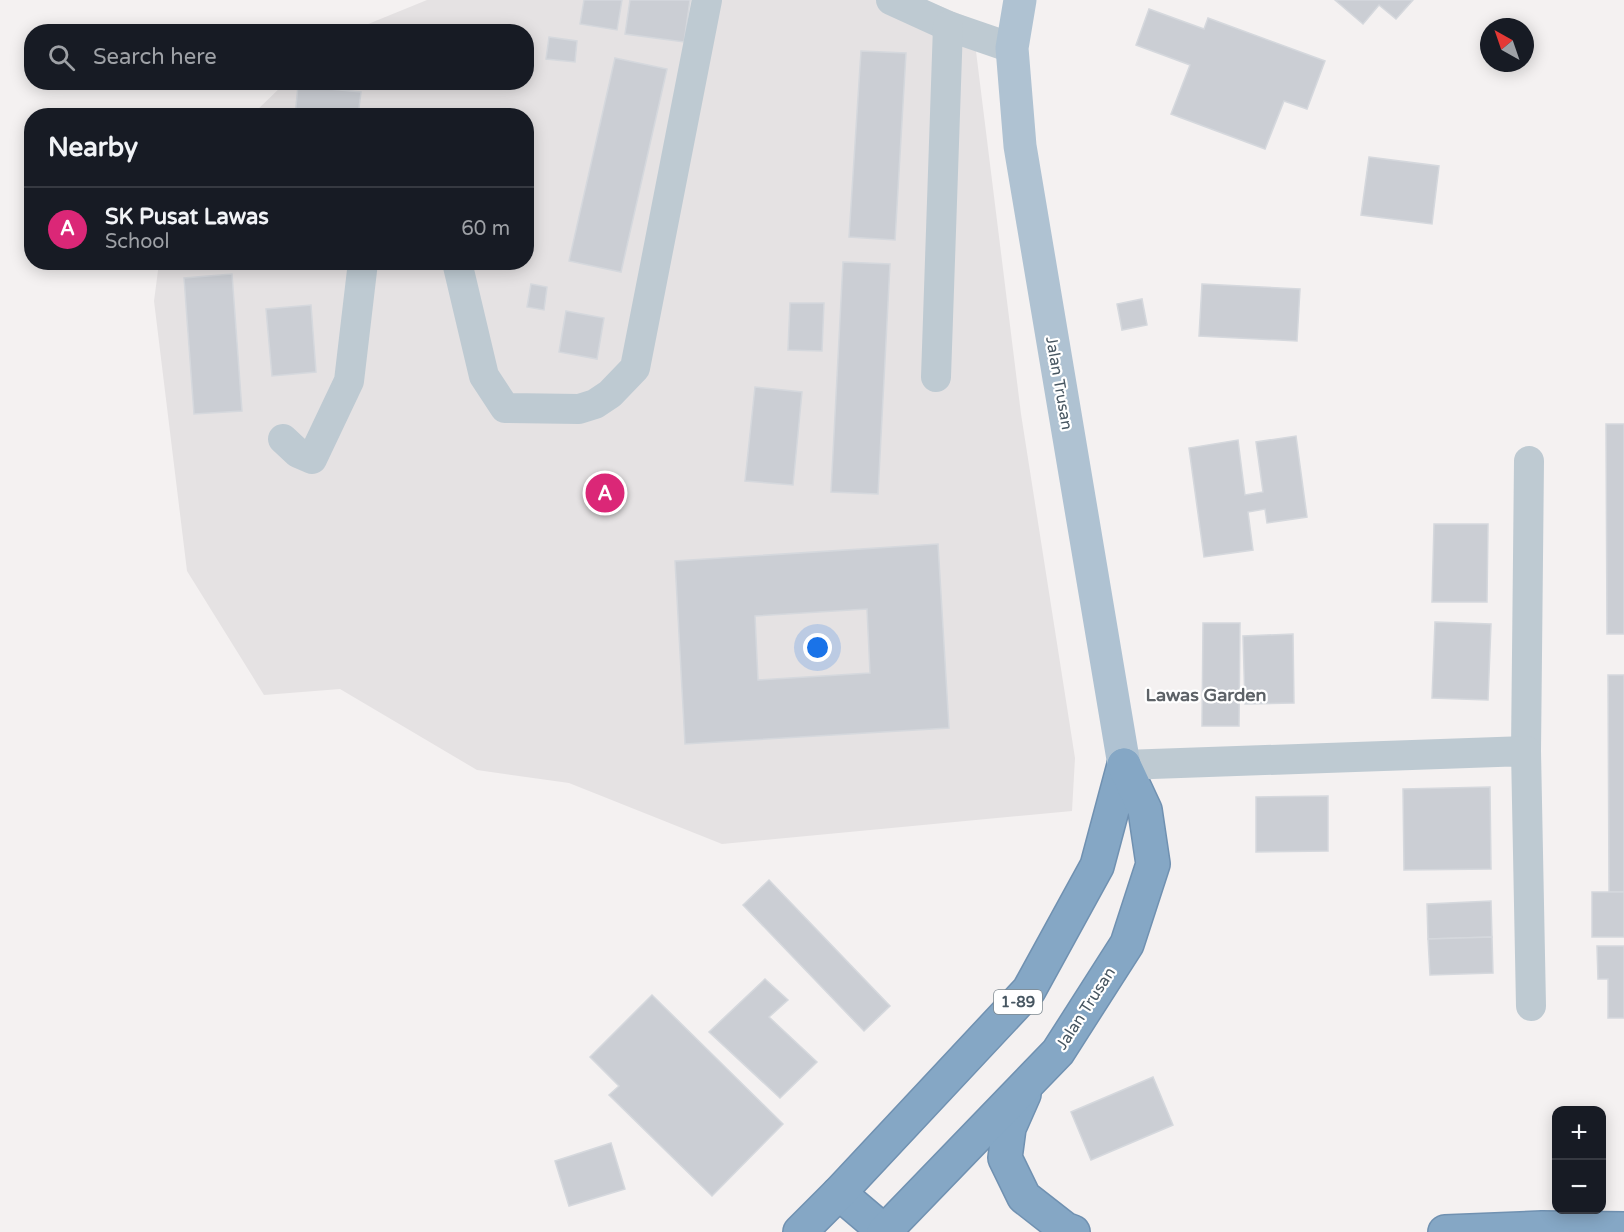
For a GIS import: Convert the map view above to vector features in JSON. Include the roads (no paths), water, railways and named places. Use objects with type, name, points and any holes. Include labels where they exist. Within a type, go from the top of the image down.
[{"type":"highway","name":"Jalan Trusan","points":[[839,1192],[885,1232],[1058,1052],[1127,944],[1153,864],[1145,810],[1124,765]]},
{"type":"highway","name":"Jalan Trusan","points":[[800,1232],[1029,990],[1097,866],[1124,765]]},
{"type":"highway","points":[[1031,1079],[1009,1128],[1005,1158],[1024,1197],[1065,1229],[1073,1232]]},
{"type":"highway","points":[[1445,1232],[1542,1228],[1624,1229]]},
{"type":"main road","name":"Jalan Trusan","points":[[1020,0],[1012,48],[1020,146],[1124,765]]},
{"type":"street","points":[[459,270],[484,376],[505,408],[579,409],[595,404],[610,394],[635,368],[707,0]]},
{"type":"street","points":[[891,0],[948,26],[1012,48]]},
{"type":"street","points":[[936,377],[948,26]]},
{"type":"street","points":[[283,440],[298,453],[312,459],[349,381],[362,270]]},
{"type":"street","points":[[1529,460],[1526,751],[1531,1006]]},
{"type":"street","points":[[1124,765],[1526,751]]},
{"type":"place","name":"SK Pusat Lawas","points":[[605,493]]},
{"type":"district","name":"Lawas Garden","points":[[1206,695]]}]
